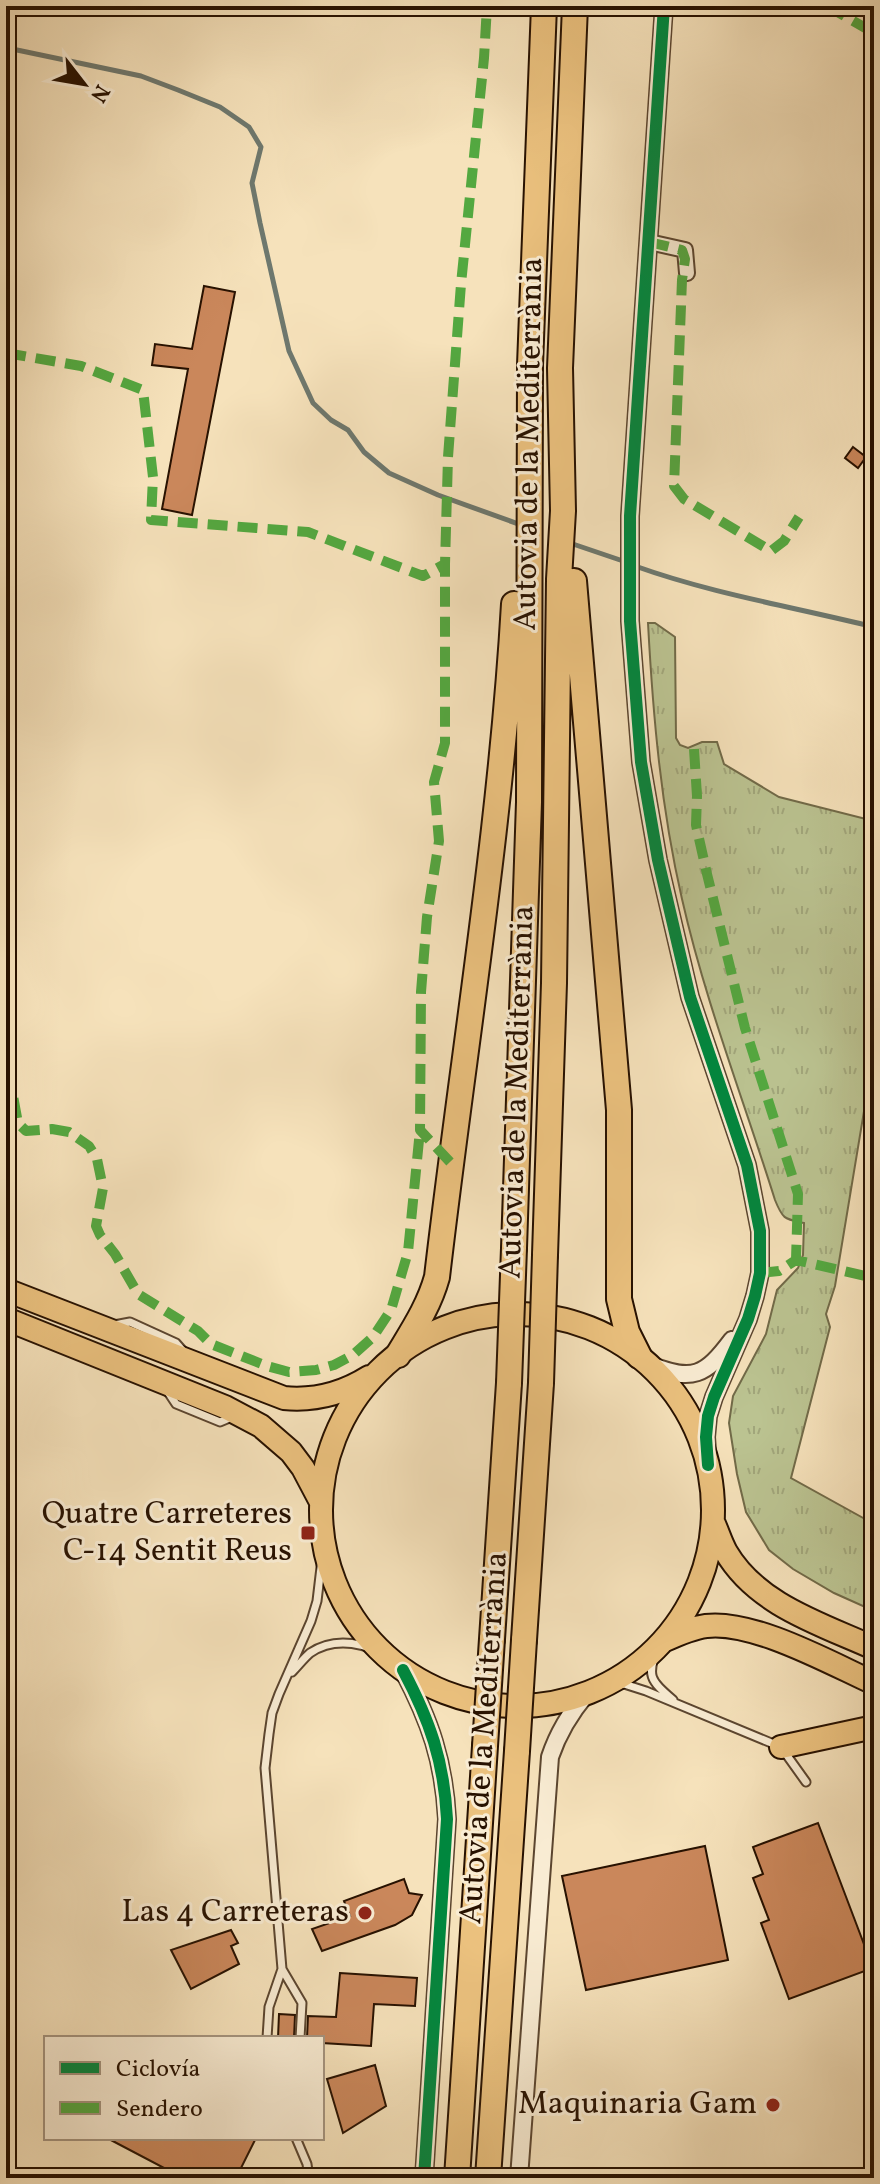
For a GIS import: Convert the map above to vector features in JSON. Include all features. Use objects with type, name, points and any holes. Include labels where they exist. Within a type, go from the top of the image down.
[{"type":"highway","name":"Autovia de la Mediterrània","points":[[457,2178],[509,1383],[529,802],[527,527],[530,365],[544,6]]},
{"type":"highway","name":"Autovia de la Mediterrània","points":[[488,2178],[541,1383],[567,582],[560,368],[575,6]]},
{"type":"highway","points":[[527,527],[515,589],[509,683],[484,912],[437,1277],[424,1311],[389,1363],[364,1389],[338,1431],[330,1454],[321,1502],[324,1542],[331,1572],[343,1601],[360,1628],[381,1652],[427,1685],[452,1695],[492,1704],[533,1706],[595,1690],[623,1675],[660,1644],[682,1632],[707,1626],[764,1634],[874,1683]]},
{"type":"highway","points":[[567,582],[619,1110],[619,1299],[627,1332],[644,1361]]},
{"type":"highway","points":[[6,1290],[267,1393],[300,1399],[338,1393],[425,1337],[455,1324],[487,1316],[519,1314],[551,1317],[583,1325],[612,1338],[644,1361],[670,1386],[699,1437],[708,1465],[713,1521],[708,1554],[698,1585],[683,1614],[660,1644]]},
{"type":"highway","points":[[6,1319],[159,1380],[261,1426],[291,1452],[321,1502]]},
{"type":"highway","points":[[713,1521],[725,1551],[764,1594],[874,1648]]},
{"type":"highway","points":[[781,1747],[874,1727]]},
{"type":"street","points":[[664,6],[630,516],[630,621],[641,762],[658,860],[690,997],[747,1165],[760,1231],[760,1273],[748,1319],[708,1416],[708,1465]]},
{"type":"street","points":[[649,242],[685,250],[687,273]]},
{"type":"street","points":[[644,1361],[683,1375],[706,1369],[717,1360],[748,1319]]},
{"type":"street","points":[[403,1670],[433,1733],[447,1819],[424,2178]]},
{"type":"street","points":[[519,2178],[550,1757],[567,1719],[595,1690]]},
{"type":"lane","points":[[267,2036],[269,2007],[282,1969],[265,1768],[272,1713],[317,1601],[324,1542]]},
{"type":"lane","points":[[287,1677],[310,1654],[324,1647],[354,1643],[381,1652]]},
{"type":"lane","points":[[660,1644],[650,1672],[652,1681],[680,1707]]},
{"type":"lane","points":[[595,1690],[624,1684],[781,1747],[806,1782]]},
{"type":"lane","points":[[282,1969],[302,2003],[300,2036]]},
{"type":"lane","points":[[297,2140],[309,2178]]},
{"type":"green space","points":[[648,623],[655,623],[675,637],[676,738],[680,745],[688,748],[702,742],[717,742],[724,764],[779,797],[874,821],[874,1051],[835,1286],[826,1314],[830,1327],[791,1478],[874,1524],[874,1611],[834,1593],[793,1569],[769,1550],[746,1512],[737,1474],[729,1423],[733,1396],[766,1334],[777,1290],[798,1268],[803,1255],[804,1223],[785,1218],[775,1200],[691,937],[663,796]]},
{"type":"building","points":[[204,286],[235,292],[192,515],[162,509],[188,369],[152,365],[155,344],[192,349]]},
{"type":"building","points":[[853,447],[866,457],[858,468],[845,458]]},
{"type":"building","points":[[818,1823],[873,1968],[789,1999],[761,1923],[769,1920],[753,1878],[763,1874],[753,1847]]},
{"type":"building","points":[[705,1846],[728,1960],[586,1990],[562,1876]]},
{"type":"building","points":[[404,1879],[409,1893],[422,1895],[412,1915],[395,1925],[322,1951],[312,1929],[350,1916],[344,1901]]},
{"type":"building","points":[[231,1930],[238,1943],[231,1946],[239,1964],[191,1989],[171,1950]]},
{"type":"building","points":[[340,1973],[417,1978],[415,2006],[374,2004],[371,2046],[324,2043],[324,2036],[307,2036],[308,2016],[336,2017]]},
{"type":"building","points":[[279,2014],[295,2015],[294,2036],[278,2036]]},
{"type":"building","points":[[375,2065],[386,2106],[343,2133],[327,2079]]},
{"type":"building","points":[[111,2140],[255,2140],[236,2178],[183,2178]]},
{"type":"waterway","points":[[6,46],[141,76],[220,107],[249,127],[261,147],[252,183],[289,351],[313,403],[331,420],[348,430],[364,452],[389,473],[438,495],[524,526]]},
{"type":"waterway","points":[[567,542],[626,562]]},
{"type":"waterway","points":[[635,566],[724,592],[874,627]]},
{"type":"marked path","points":[[450,1162],[420,1130],[421,992],[427,917],[439,841],[434,782],[445,743],[448,457],[487,6]]},
{"type":"marked path","points":[[827,6],[874,33]]},
{"type":"marked path","points":[[649,242],[682,250],[685,259],[674,486],[684,499],[771,551],[784,541],[799,517]]},
{"type":"marked path","points":[[6,353],[81,366],[143,390],[153,477],[151,520],[308,532],[423,576],[445,564]]},
{"type":"marked path","points":[[694,749],[696,825],[707,874],[745,1028],[798,1194],[796,1260]]},
{"type":"marked path","points":[[8,1069],[18,1123],[26,1131],[52,1129],[69,1132],[89,1146],[97,1159],[103,1188],[96,1226],[138,1294],[198,1331],[211,1344],[289,1372],[316,1370],[353,1355],[373,1337],[391,1310],[408,1252],[420,1130]]},
{"type":"marked path","points":[[760,1273],[779,1271],[796,1260],[874,1278]]},
{"type":"cycle path","points":[[664,6],[630,516],[630,621],[641,762],[658,860],[690,997],[747,1165],[760,1231],[760,1273],[755,1296],[708,1416],[708,1465]]},
{"type":"cycle path","points":[[403,1670],[434,1742],[443,1778],[447,1819],[424,2178]]},
{"type":"place","name":"Quatre Carreteres C-14 Sentit Reus","points":[[308,1533]]},
{"type":"place","name":"Las 4 Carreteras","points":[[365,1913]]},
{"type":"place","name":"Maquinaria Gam","points":[[773,2105]]}]
